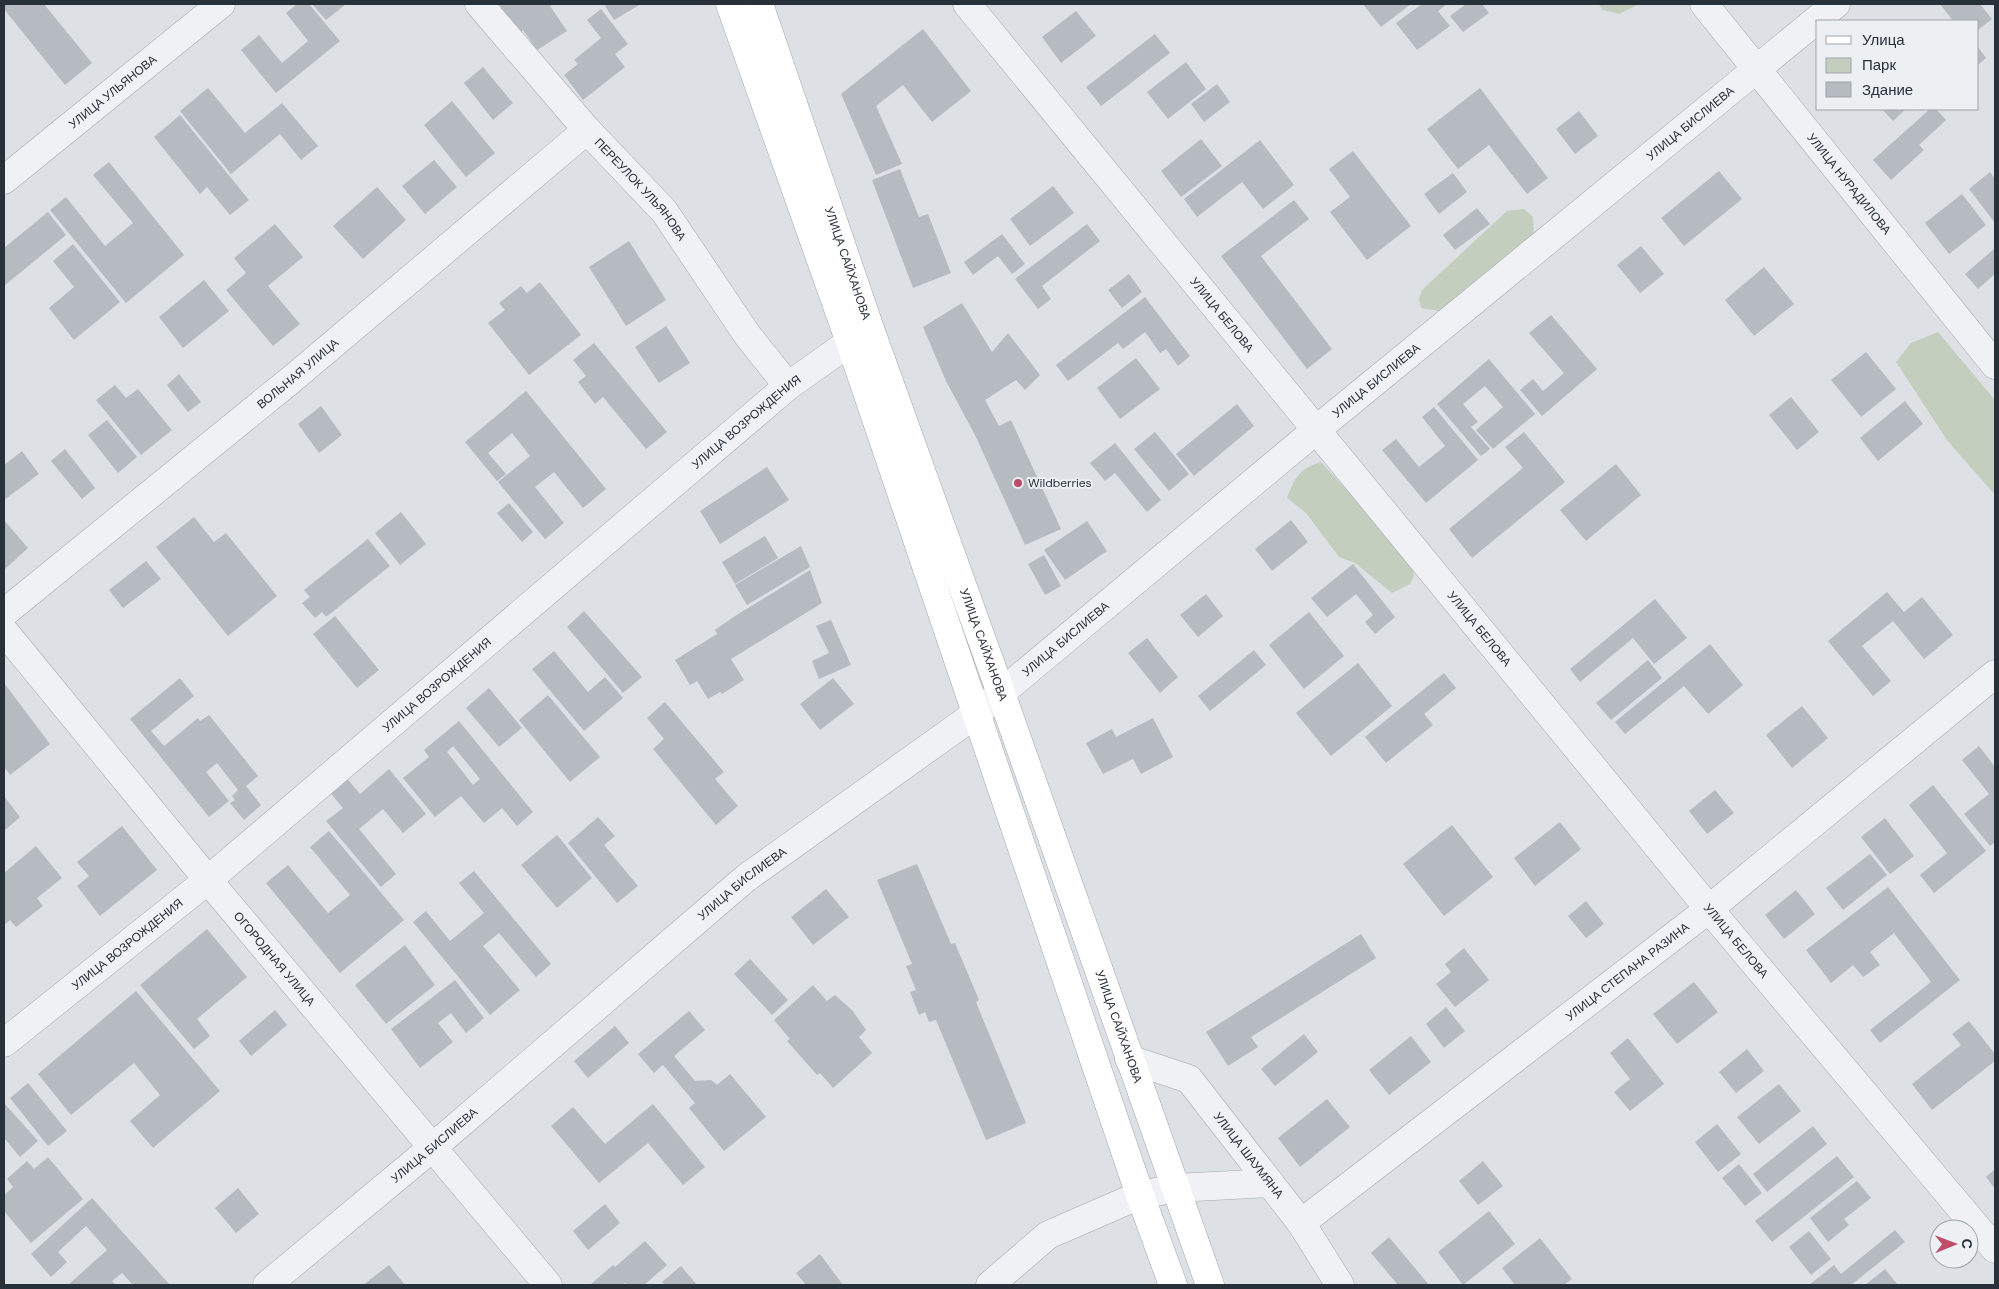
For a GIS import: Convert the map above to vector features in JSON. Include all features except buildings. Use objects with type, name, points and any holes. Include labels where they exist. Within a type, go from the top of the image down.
[{"type":"main road","name":"УЛИЦА САЙХАНОВА","points":[[730,4],[1001,693],[1210,1285]]},
{"type":"main road","name":"УЛИЦА САЙХАНОВА","points":[[759,4],[977,713],[1140,1196],[1172,1285]]},
{"type":"street","name":"УЛИЦА УЛЬЯНОВА","points":[[4,180],[221,4]]},
{"type":"street","name":"ПЕРЕУЛОК УЛЬЯНОВА","points":[[479,4],[587,130],[664,211],[748,336],[788,386]]},
{"type":"street","name":"УЛИЦА БЕЛОВА","points":[[967,4],[1709,909],[1995,1249]]},
{"type":"street","name":"УЛИЦА НУРАДИЛОВА","points":[[1704,4],[1995,366]]},
{"type":"street","name":"УЛИЦА БИСЛИЕВА","points":[[1817,20],[1836,4]]},
{"type":"street","name":"УЛИЦА БИСЛИЕВА","points":[[267,1285],[433,1147],[746,878],[977,713],[1316,430],[1816,21]]},
{"type":"street","name":"ВОЛЬНАЯ УЛИЦА","points":[[4,614],[292,379],[587,130]]},
{"type":"street","name":"УЛИЦА ВОЗРОЖДЕНИЯ","points":[[4,1043],[208,880],[788,386],[860,334]]},
{"type":"street","name":"ОГОРОДНАЯ УЛИЦА","points":[[4,631],[208,880],[548,1285]]},
{"type":"street","name":"УЛИЦА СТЕПАНА РАЗИНА","points":[[1301,1223],[1709,909],[1995,674]]},
{"type":"street","name":"УЛИЦА ШАУМЯНА","points":[[1129,1059],[1189,1079],[1301,1223],[1340,1285]]},
{"type":"street","points":[[990,1285],[1048,1235],[1140,1196],[1176,1188],[1270,1183]]},
{"type":"green space","points":[[1598,4],[1639,4],[1619,14],[1603,10]]},
{"type":"green space","points":[[1524,209],[1533,217],[1534,237],[1443,312],[1421,308],[1419,299],[1422,290],[1507,211]]},
{"type":"green space","points":[[1938,332],[1995,400],[1995,495],[1947,440],[1896,362],[1911,343]]},
{"type":"green space","points":[[1321,462],[1385,531],[1412,564],[1414,576],[1410,584],[1392,593],[1355,563],[1339,557],[1306,513],[1287,498],[1295,479],[1303,471]]},
{"type":"place","name":"Wildberries","points":[[1018,483]]}]
